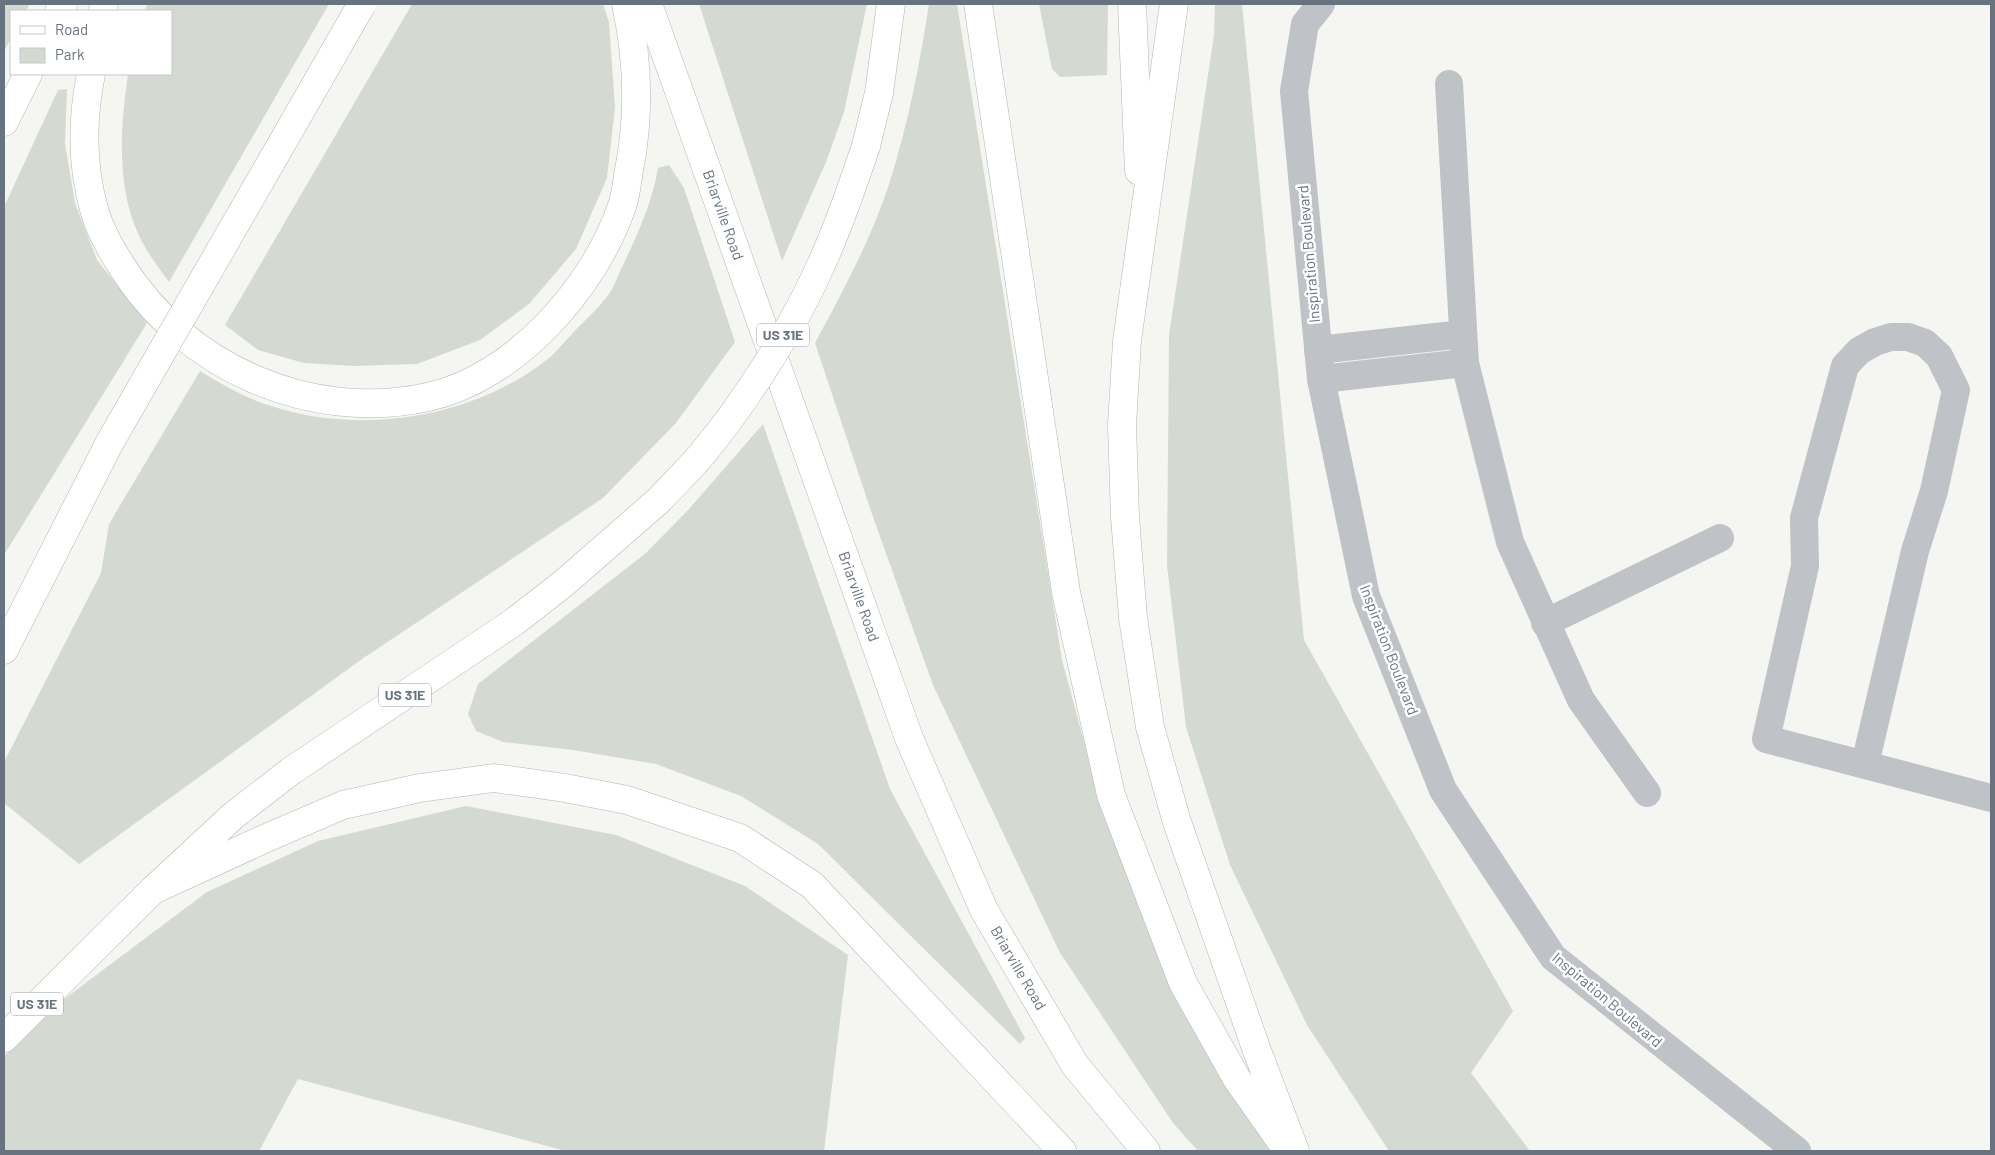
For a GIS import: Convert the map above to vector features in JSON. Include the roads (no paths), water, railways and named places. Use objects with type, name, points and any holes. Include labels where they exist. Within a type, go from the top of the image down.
[{"type":"main road","points":[[4,650],[110,442],[362,4]]},
{"type":"main road","points":[[91,75],[85,103],[83,141],[94,211],[110,247],[131,282],[156,312],[179,334],[217,361],[249,378],[315,398],[360,404],[398,402],[429,397],[458,388],[490,372],[527,346],[570,298],[604,247],[623,205],[636,137],[637,91],[634,40],[626,4]]},
{"type":"main road","name":"Briarville Road","points":[[648,4],[913,747],[984,910],[1075,1065],[1146,1151]]},
{"type":"main road","name":"US 31E","points":[[4,1038],[153,890],[234,815],[291,771],[514,622],[564,583],[658,501],[702,454],[744,398],[787,328],[819,269],[842,215],[866,146],[879,93],[891,4]]},
{"type":"main road","points":[[978,4],[1066,592],[1111,795],[1183,983],[1237,1079],[1288,1151]]},
{"type":"main road","points":[[1132,4],[1143,238]]},
{"type":"main road","points":[[1174,4],[1143,238],[1127,341],[1122,425],[1125,517],[1133,618],[1150,727],[1177,822],[1256,1048],[1295,1151]]},
{"type":"main road","points":[[4,122],[28,75]]},
{"type":"main road","points":[[153,890],[264,839],[344,806],[420,788],[494,778],[565,788],[627,800],[740,838],[812,885],[1062,1151]]},
{"type":"street","name":"Inspiration Boulevard","points":[[1321,4],[1305,24],[1294,91],[1321,379],[1366,596],[1443,790],[1553,958],[1797,1151]]},
{"type":"street","points":[[1449,84],[1466,363],[1510,542],[1580,700],[1647,793]]},
{"type":"street","points":[[1318,350],[1463,334]]},
{"type":"street","points":[[1864,764],[1915,551],[1934,492],[1956,390],[1939,356],[1925,343],[1908,337],[1891,337],[1875,342],[1859,351],[1845,366],[1804,518],[1804,566],[1766,739],[1991,798]]},
{"type":"street","points":[[1321,379],[1466,363]]},
{"type":"street","points":[[1545,624],[1720,538]]}]
